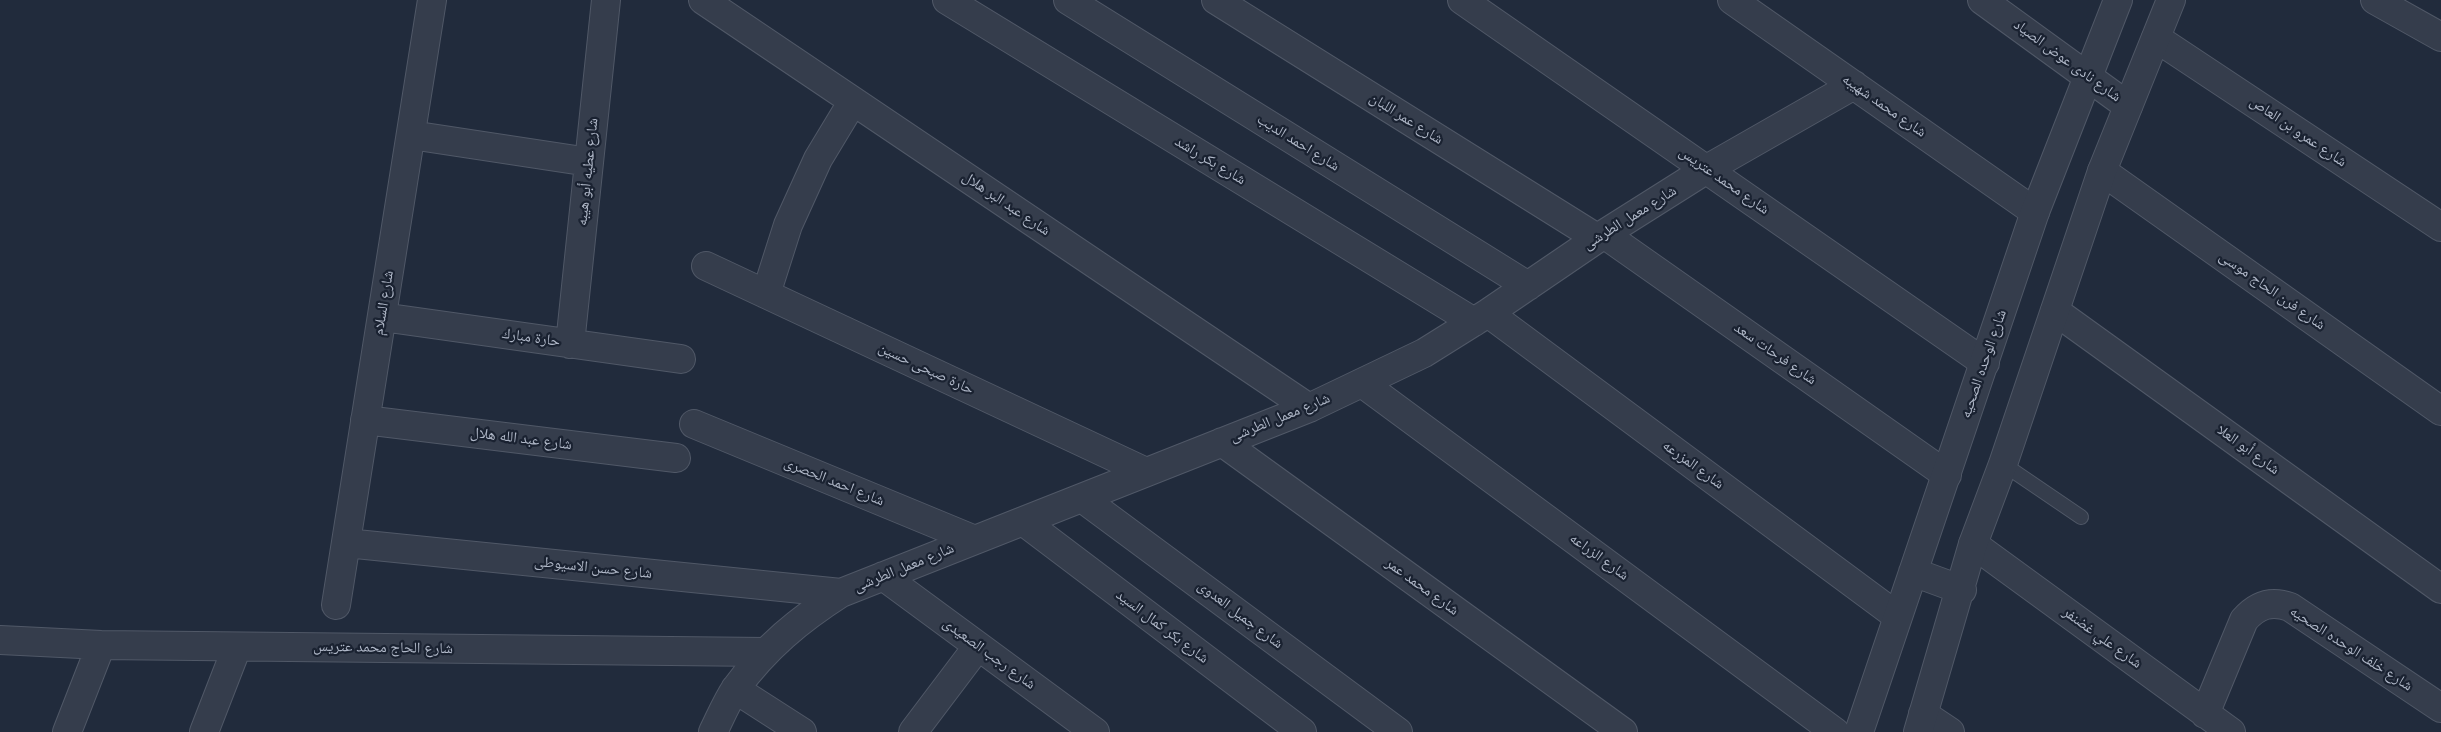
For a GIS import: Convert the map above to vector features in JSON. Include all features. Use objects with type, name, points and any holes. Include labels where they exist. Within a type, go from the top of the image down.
[{"type":"street","name":"شارع السلام","points":[[336,605],[432,0]]},
{"type":"street","name":"شارع عطيه أبو هيبه","points":[[570,344],[606,0]]},
{"type":"street","name":"شارع عبد البر هلال","points":[[703,0],[1308,408]]},
{"type":"street","name":"شارع بكر راشد","points":[[947,0],[1481,318]]},
{"type":"street","name":"شارع احمد الديب","points":[[1068,0],[1528,286]]},
{"type":"street","name":"شارع عمر اللبان","points":[[1216,0],[1600,236]]},
{"type":"street","name":"شارع محمد عتريس","points":[[1462,0],[1984,363]]},
{"type":"street","name":"شارع محمد شهيبه","points":[[1732,0],[2036,212]]},
{"type":"street","name":"شارع نادى عوض الصياد","points":[[1982,0],[2128,106]]},
{"type":"street","name":"شارع الوحده الصحيه","points":[[1859,732],[2036,212],[2118,0]]},
{"type":"street","points":[[1950,732],[1921,723],[1962,590],[1973,544],[2003,464],[2102,171],[2171,0]]},
{"type":"street","points":[[2375,0],[2441,37]]},
{"type":"street","name":"شارع عمرو بن العاص","points":[[2156,38],[2441,227]]},
{"type":"street","name":"شارع معمل الطرشى","points":[[713,732],[735,689],[765,652],[801,619],[841,593],[1308,408],[1424,353],[1481,318],[1600,236],[1707,170],[1854,85]]},
{"type":"street","points":[[766,294],[788,225],[818,160],[853,101]]},
{"type":"street","points":[[411,135],[589,162]]},
{"type":"street","name":"شارع فرن الحاج موسى","points":[[2102,171],[2441,411]]},
{"type":"street","name":"شارع فرحات سعد","points":[[1600,236],[1947,475]]},
{"type":"street","name":"حارة صبحى حسين","points":[[706,266],[1146,472]]},
{"type":"street","name":"شارع أبو العلا","points":[[2055,311],[2441,589]]},
{"type":"street","name":"حارة مبارك","points":[[382,318],[681,359]]},
{"type":"street","name":"شارع المزرعه","points":[[1481,318],[1897,616]]},
{"type":"street","name":"شارع الزراعه","points":[[1362,383],[1835,732]]},
{"type":"street","name":"شارع عبد الله هلال","points":[[365,420],[676,458]]},
{"type":"street","name":"شارع احمد الحصرى","points":[[694,424],[975,540]]},
{"type":"street","name":"شارع محمد عمر","points":[[1222,442],[1623,732]]},
{"type":"street","name":"شارع جميل العدوى","points":[[1082,498],[1398,732]]},
{"type":"street","name":"شارع بكر كمال السيد","points":[[1022,521],[1302,732]]},
{"type":"street","name":"شارع حسن الاسيوطى","points":[[346,543],[841,593]]},
{"type":"street","name":"شارع علي غضنفر","points":[[1973,544],[2230,732]]},
{"type":"street","points":[[1913,572],[1962,590]]},
{"type":"street","name":"شارع رجب الصعيدى","points":[[883,576],[978,646],[1079,727]]},
{"type":"street","name":"شارع خلف الوحده الصحيه","points":[[2205,714],[2244,620],[2251,612],[2270,603],[2290,607],[2441,708]]},
{"type":"street","name":"شارع الحاج محمد عتريس","points":[[0,640],[101,645],[765,652]]},
{"type":"street","points":[[66,732],[101,645]]},
{"type":"street","points":[[913,732],[978,646]]},
{"type":"street","points":[[204,732],[237,647]]},
{"type":"street","points":[[735,689],[802,732]]},
{"type":"lane","points":[[2003,464],[2080,517]]}]
